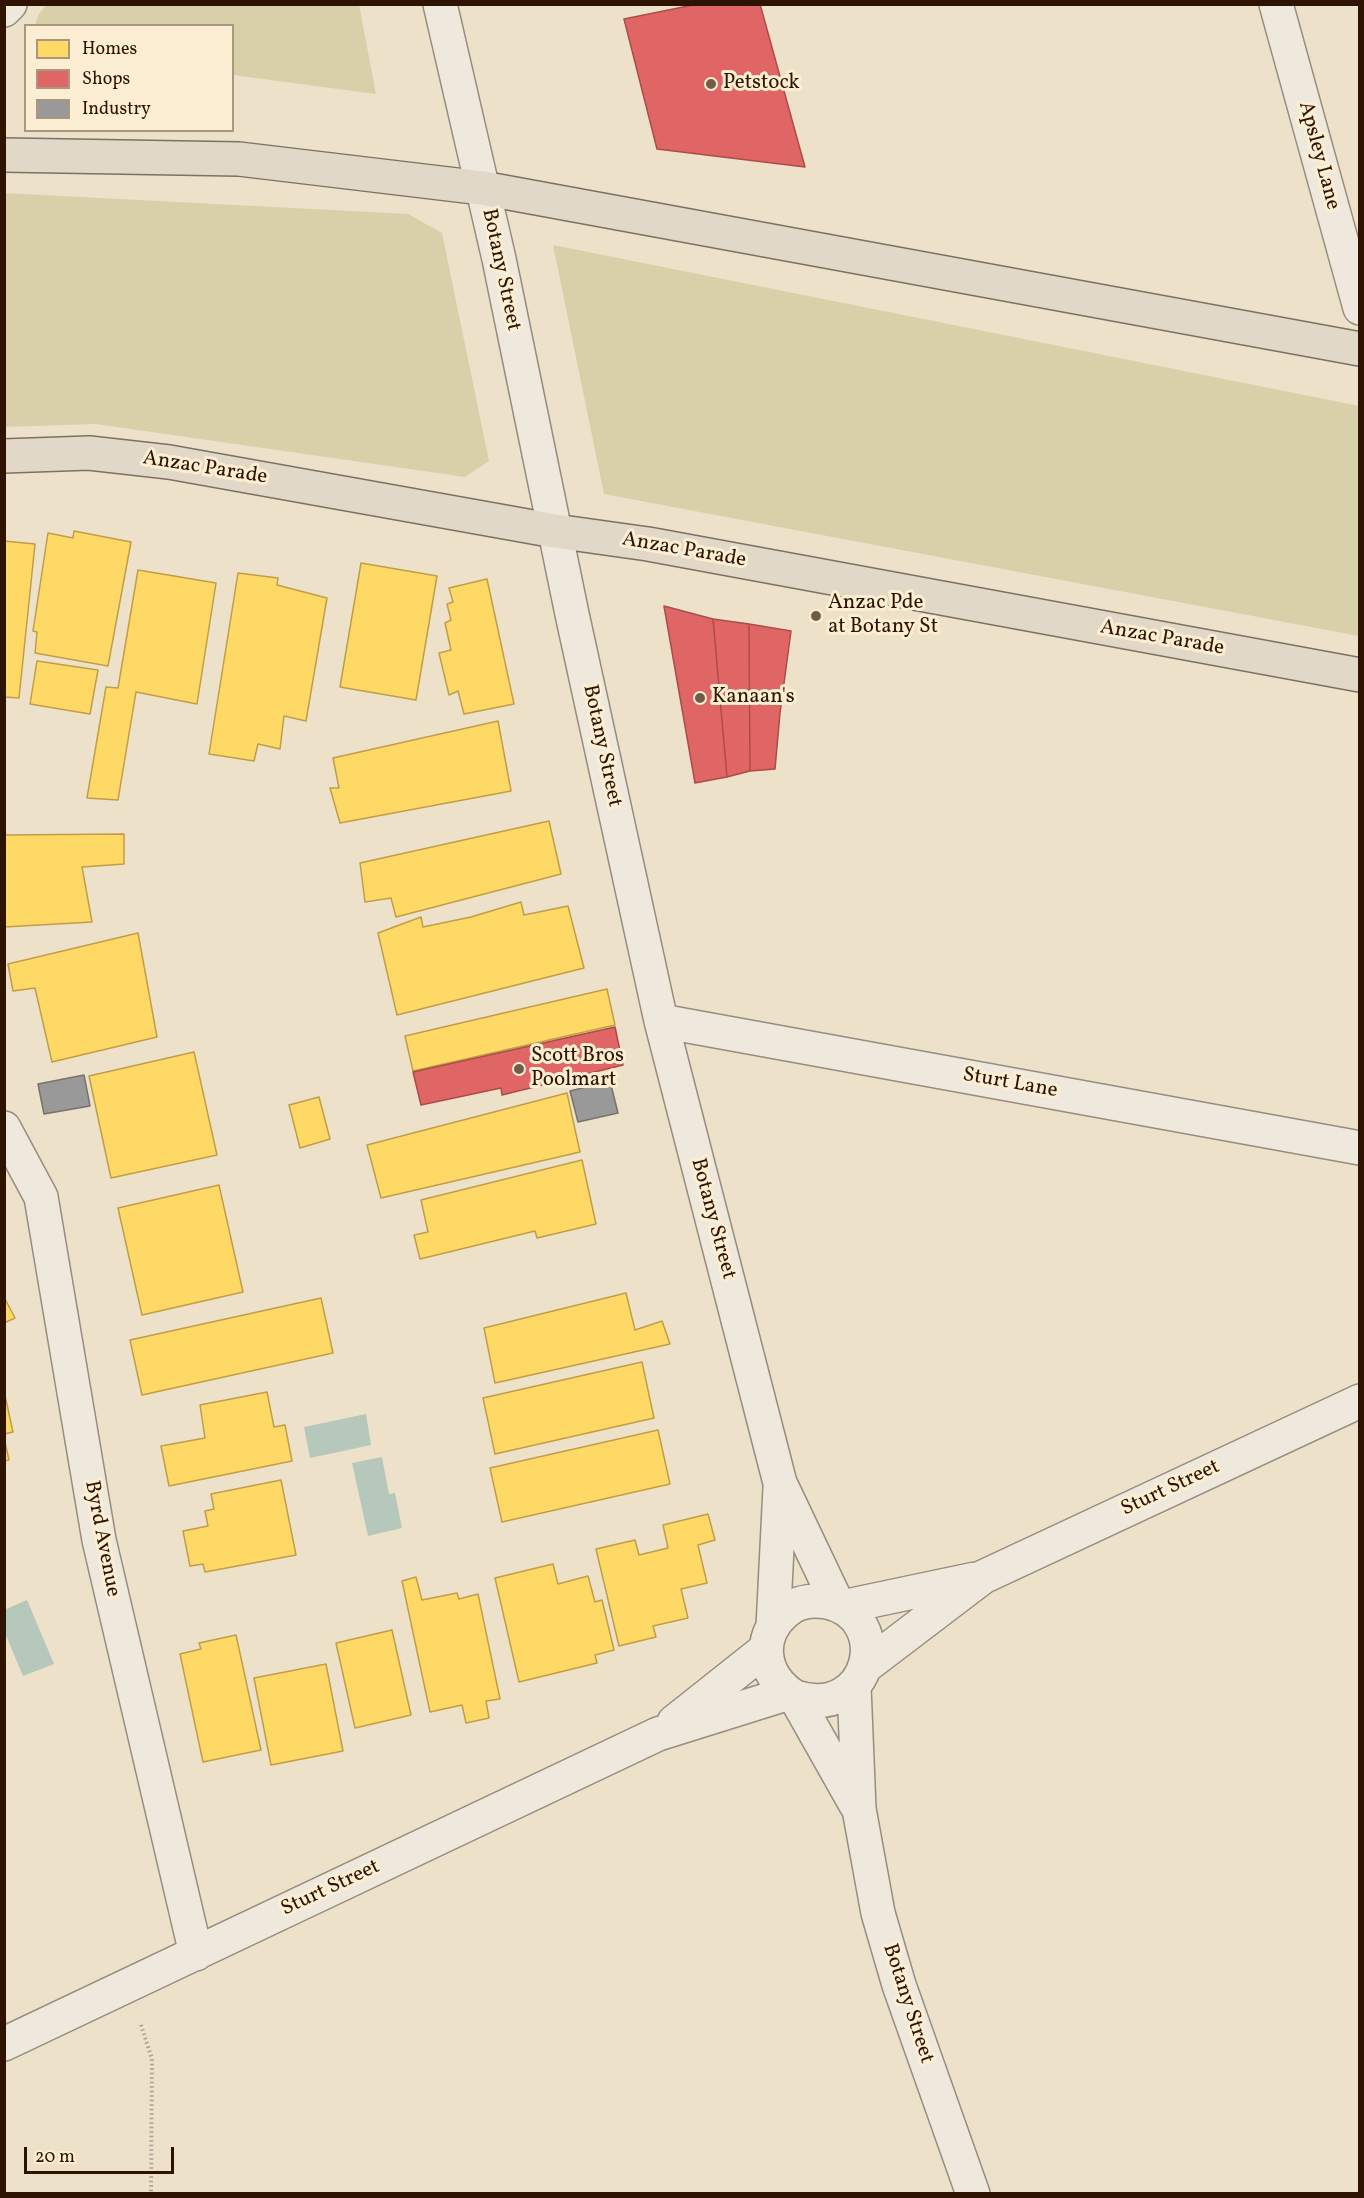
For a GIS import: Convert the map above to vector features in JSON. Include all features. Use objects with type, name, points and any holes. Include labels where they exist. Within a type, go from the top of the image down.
[{"type":"main road","points":[[4,155],[239,159],[482,188],[1359,349]]},
{"type":"main road","name":"Anzac Parade","points":[[4,456],[89,453],[169,462],[555,531],[648,544],[1359,675]]},
{"type":"street","points":[[4,10],[10,4]]},
{"type":"street","name":"Botany Street","points":[[440,4],[482,188],[661,1021],[780,1483],[840,1606]]},
{"type":"street","name":"Apsley Lane","points":[[1276,4],[1359,308]]},
{"type":"street","name":"Sturt Lane","points":[[661,1021],[1359,1148]]},
{"type":"street","name":"Byrd Avenue","points":[[4,1128],[41,1197],[99,1540],[196,1954]]},
{"type":"street","name":"Sturt Street","points":[[840,1606],[983,1577],[1359,1401]]},
{"type":"street","name":"Botany Street","points":[[769,1638],[780,1483]]},
{"type":"street","name":"Sturt Street","points":[[860,1676],[983,1577]]},
{"type":"street","points":[[808,1601],[823,1601],[840,1606],[853,1615],[861,1626],[868,1653],[860,1676],[841,1695],[826,1701],[810,1702],[792,1695],[779,1685],[771,1674],[766,1661],[769,1638],[782,1615],[794,1606],[808,1601]]},
{"type":"street","name":"Sturt Street","points":[[658,1734],[769,1638]]},
{"type":"street","name":"Botany Street","points":[[860,1676],[859,1809],[878,1913],[899,1985],[973,2193]]},
{"type":"street","name":"Botany Street","points":[[792,1695],[859,1809]]},
{"type":"street","name":"Sturt Street","points":[[4,2044],[658,1734],[792,1695]]},
{"type":"path","points":[[129,1985],[152,2059],[151,2193]]},
{"type":"shaded area","points":[[47,4],[359,5],[376,94],[234,75],[234,24],[35,24],[39,14]]},
{"type":"shaded area","points":[[4,193],[408,214],[442,233],[489,461],[465,477],[96,424],[5,427]]},
{"type":"shaded area","points":[[553,245],[1359,406],[1359,636],[604,494]]},
{"type":"shaded area","points":[[366,1414],[371,1445],[310,1458],[304,1427]]},
{"type":"shaded area","points":[[382,1457],[389,1494],[395,1493],[402,1528],[368,1536],[352,1463]]},
{"type":"shaded area","points":[[27,1600],[54,1664],[23,1676],[5,1633],[4,1610]]},
{"type":"building: Homes","points":[[74,531],[131,542],[108,666],[35,653],[37,632],[33,631],[48,533],[73,538]]},
{"type":"building: Homes","points":[[4,541],[35,544],[19,698],[4,697]]},
{"type":"building: Homes","points":[[361,563],[437,576],[416,700],[340,687]]},
{"type":"building: Homes","points":[[138,570],[216,583],[197,704],[136,692],[118,800],[87,798],[106,687],[118,688]]},
{"type":"building: Homes","points":[[238,573],[278,578],[277,585],[327,598],[306,721],[284,716],[280,749],[258,744],[254,761],[209,754]]},
{"type":"building: Homes","points":[[487,579],[514,704],[464,714],[458,691],[449,695],[439,653],[451,650],[445,623],[451,620],[447,604],[453,602],[449,588]]},
{"type":"building: Homes","points":[[37,661],[98,670],[90,714],[30,704]]},
{"type":"building: Homes","points":[[498,721],[511,791],[340,823],[330,788],[339,788],[333,758]]},
{"type":"building: Homes","points":[[549,821],[561,874],[396,917],[391,898],[365,902],[360,863]]},
{"type":"building: Homes","points":[[124,834],[124,864],[82,867],[92,922],[4,927],[4,835]]},
{"type":"building: Homes","points":[[521,902],[524,915],[568,906],[584,968],[397,1015],[378,933],[421,917],[423,927],[471,917]]},
{"type":"building: Homes","points":[[138,933],[157,1037],[52,1062],[35,988],[13,991],[8,964]]},
{"type":"building: Homes","points":[[607,989],[615,1025],[413,1071],[405,1036]]},
{"type":"building: Homes","points":[[194,1052],[217,1155],[111,1178],[89,1076]]},
{"type":"building: Homes","points":[[567,1093],[580,1152],[381,1198],[367,1145]]},
{"type":"building: Homes","points":[[319,1097],[330,1139],[300,1148],[289,1105]]},
{"type":"building: Homes","points":[[582,1160],[596,1224],[537,1238],[535,1231],[420,1259],[414,1235],[428,1232],[421,1200]]},
{"type":"building: Homes","points":[[219,1185],[243,1292],[142,1315],[118,1208]]},
{"type":"building: Homes","points":[[626,1293],[635,1330],[662,1321],[670,1344],[495,1383],[484,1328]]},
{"type":"building: Homes","points":[[4,1297],[15,1318],[4,1323]]},
{"type":"building: Homes","points":[[321,1298],[333,1353],[142,1395],[130,1340]]},
{"type":"building: Homes","points":[[642,1362],[654,1418],[495,1454],[483,1398]]},
{"type":"building: Homes","points":[[4,1391],[13,1432],[4,1434]]},
{"type":"building: Homes","points":[[267,1392],[274,1427],[285,1425],[292,1461],[169,1486],[161,1446],[205,1438],[200,1405]]},
{"type":"building: Homes","points":[[658,1430],[670,1484],[502,1522],[490,1468]]},
{"type":"building: Homes","points":[[4,1438],[9,1460],[4,1461]]},
{"type":"building: Homes","points":[[281,1480],[296,1555],[205,1572],[203,1564],[190,1566],[183,1531],[208,1526],[205,1511],[214,1509],[211,1494]]},
{"type":"building: Homes","points":[[708,1514],[715,1540],[698,1545],[707,1583],[681,1589],[688,1618],[653,1626],[656,1637],[619,1646],[596,1549],[635,1540],[639,1555],[668,1548],[663,1525]]},
{"type":"building: Homes","points":[[553,1564],[558,1584],[588,1576],[595,1602],[602,1600],[614,1650],[595,1655],[597,1663],[519,1682],[495,1578]]},
{"type":"building: Homes","points":[[416,1577],[422,1600],[457,1593],[459,1599],[478,1594],[500,1699],[486,1701],[489,1718],[466,1723],[462,1705],[430,1712],[402,1581]]},
{"type":"building: Homes","points":[[392,1630],[411,1715],[355,1728],[336,1643]]},
{"type":"building: Homes","points":[[236,1635],[261,1750],[203,1762],[180,1654],[201,1649],[199,1643]]},
{"type":"building: Homes","points":[[326,1664],[343,1751],[271,1765],[254,1678]]},
{"type":"building: Shops","name":"Petstock","points":[[698,4],[760,4],[805,167],[657,149],[624,19]]},
{"type":"building: Shops","name":"Kanaan's","points":[[664,606],[713,619],[727,777],[695,783]]},
{"type":"building: Shops","points":[[713,619],[749,624],[750,771],[727,777]]},
{"type":"building: Shops","points":[[749,624],[791,631],[775,769],[750,771]]},
{"type":"building: Shops","name":"Scott Bros Poolmart","points":[[615,1027],[623,1065],[502,1095],[501,1088],[421,1105],[413,1072]]},
{"type":"building: Industry","points":[[84,1075],[90,1106],[44,1114],[38,1084]]},
{"type":"building: Industry","points":[[610,1081],[618,1113],[578,1122],[570,1091]]},
{"type":"place","name":"Petstock","points":[[711,84]]},
{"type":"place","name":"Anzac Pde at Botany St","points":[[816,616]]},
{"type":"place","name":"Kanaan's","points":[[700,698]]},
{"type":"place","name":"Scott Bros Poolmart","points":[[519,1069]]}]
